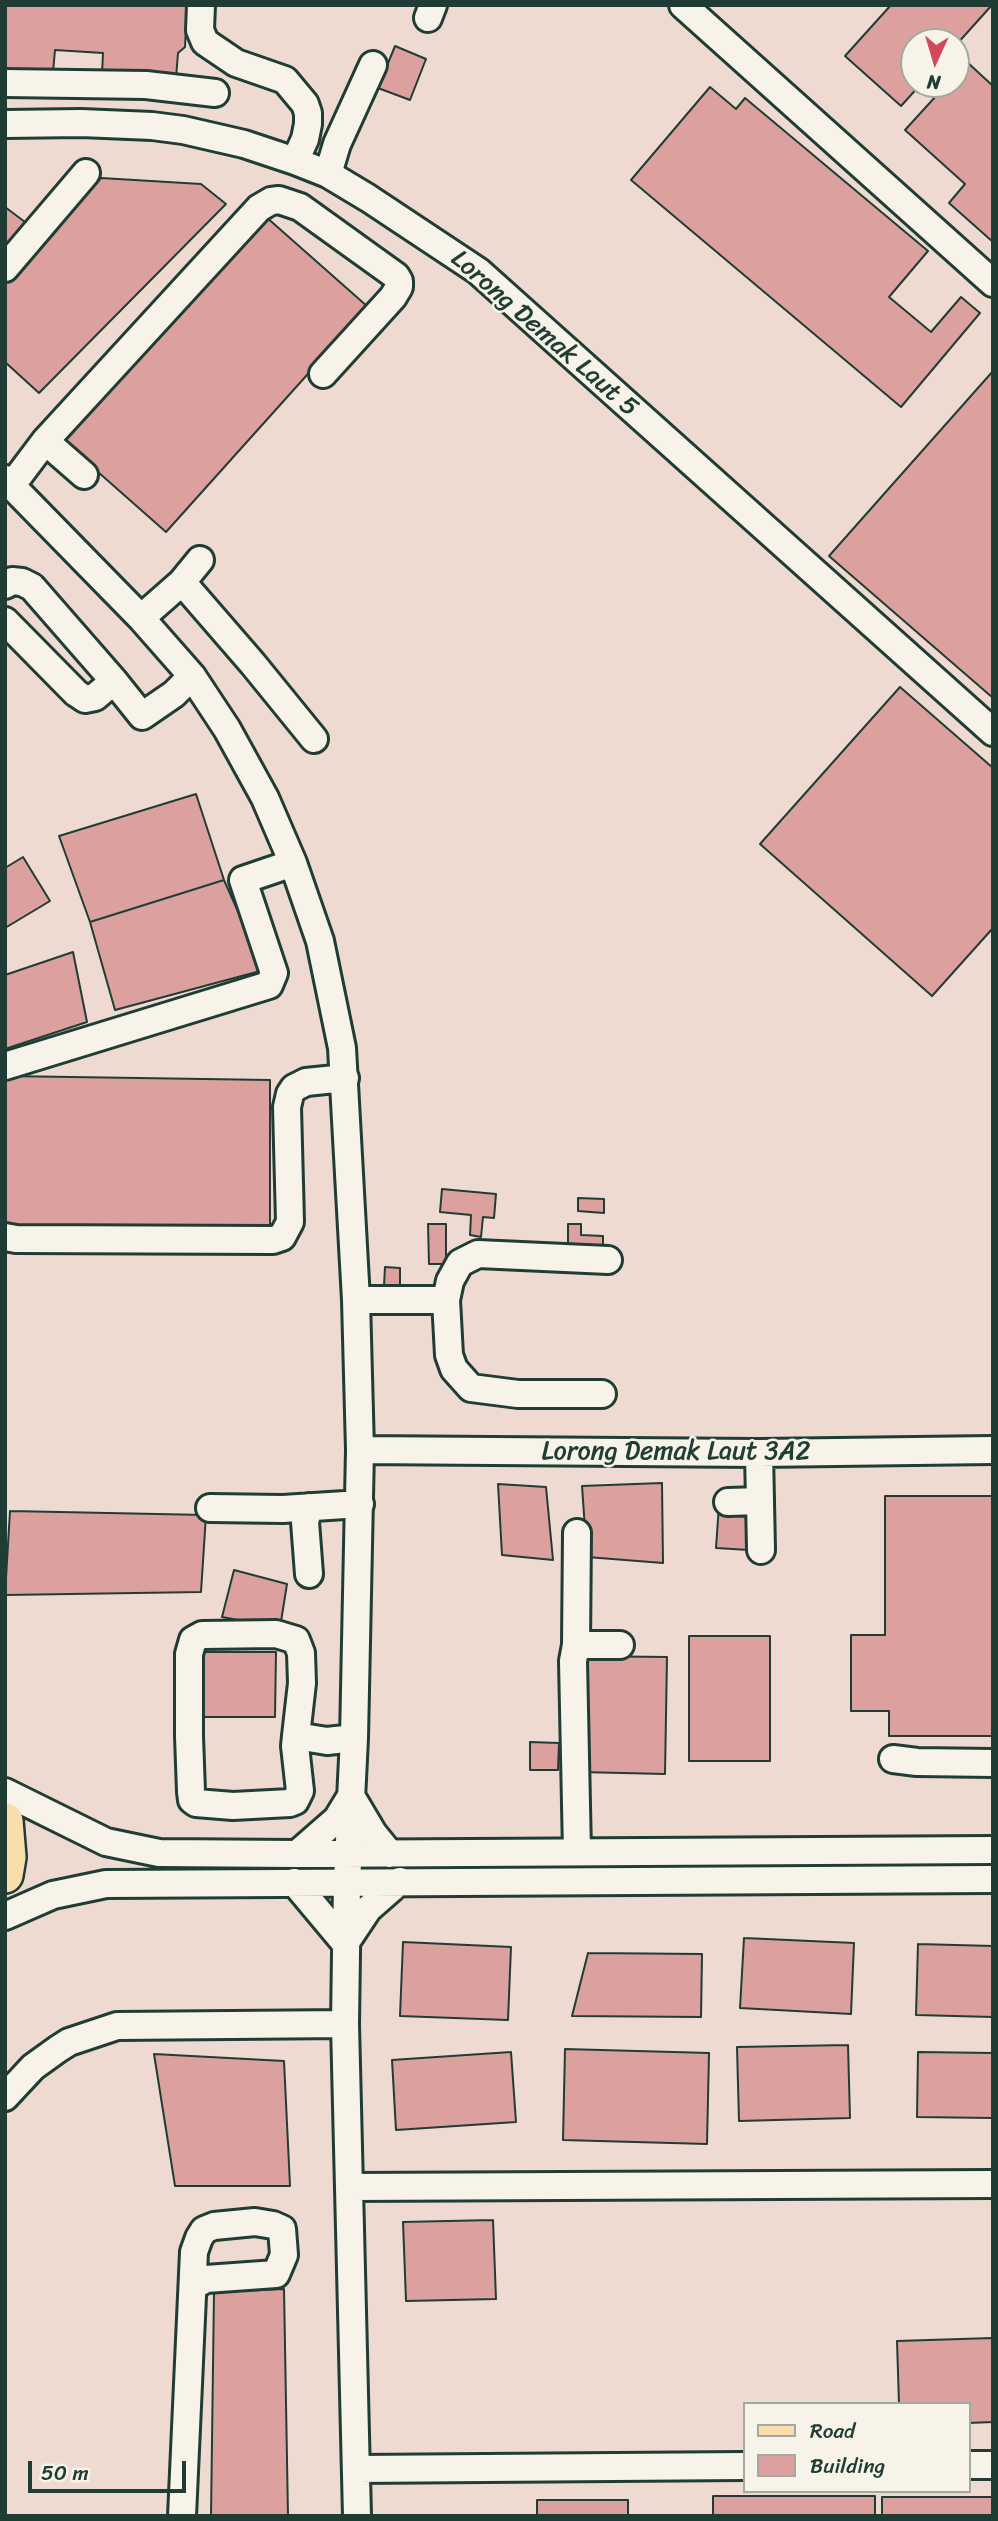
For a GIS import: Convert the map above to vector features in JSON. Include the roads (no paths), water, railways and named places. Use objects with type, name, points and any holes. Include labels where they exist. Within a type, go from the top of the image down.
[{"type":"main road","points":[[5,1821],[8,1857],[5,1875]]},
{"type":"street","points":[[201,5],[200,30],[205,42],[236,63],[285,80],[305,104],[308,124],[305,139],[295,161]]},
{"type":"street","points":[[683,5],[993,283]]},
{"type":"street","points":[[328,174],[337,144],[373,65]]},
{"type":"street","points":[[5,83],[146,85],[215,93]]},
{"type":"street","points":[[81,123],[84,83]]},
{"type":"street","name":"Lorong Demak Laut 5","points":[[5,124],[81,123],[183,130],[244,144],[328,174],[478,271],[993,732]]},
{"type":"street","points":[[5,268],[86,173]]},
{"type":"street","points":[[323,374],[397,292],[399,281],[396,276],[300,207],[279,200],[271,201],[259,208],[9,482],[141,618],[192,676],[227,729],[265,798],[293,863],[320,941],[342,1048],[356,1300],[360,1450],[354,1738],[345,1943],[357,2516]]},
{"type":"street","points":[[45,441],[85,475]]},
{"type":"street","points":[[141,618],[182,582],[200,560]]},
{"type":"street","points":[[5,585],[12,581],[32,587],[142,716],[174,694],[192,676]]},
{"type":"street","points":[[182,582],[314,739]]},
{"type":"street","points":[[5,621],[85,699],[94,697],[114,681]]},
{"type":"street","points":[[5,1066],[269,985],[274,973],[243,880],[293,863]]},
{"type":"street","points":[[5,1237],[273,1240],[282,1237],[290,1222],[287,1107],[290,1094],[294,1088],[306,1082],[345,1078]]},
{"type":"street","points":[[601,1394],[518,1394],[471,1388],[454,1369],[449,1354],[446,1300],[450,1281],[460,1263],[478,1254],[608,1260]]},
{"type":"street","points":[[356,1300],[446,1300]]},
{"type":"street","name":"Lorong Demak Laut 3A2","points":[[360,1450],[759,1453],[993,1450]]},
{"type":"street","points":[[759,1453],[761,1550]]},
{"type":"street","points":[[728,1502],[760,1501]]},
{"type":"street","points":[[210,1508],[360,1504]]},
{"type":"street","points":[[309,1507],[305,1529],[309,1574]]},
{"type":"street","points":[[577,1533],[576,1645],[573,1661],[577,1852]]},
{"type":"street","points":[[276,1634],[296,1640],[301,1653],[302,1683],[296,1736],[300,1791],[295,1801],[282,1805],[233,1806],[202,1804],[192,1800],[189,1654],[193,1640],[202,1635],[276,1634]]},
{"type":"street","points":[[576,1645],[620,1645]]},
{"type":"street","points":[[296,1736],[327,1741],[354,1738]]},
{"type":"street","points":[[893,1759],[993,1763]]},
{"type":"street","points":[[5,1792],[79,1831],[106,1842],[159,1853],[993,1850]]},
{"type":"street","points":[[351,1797],[373,1833],[390,1854]]},
{"type":"street","points":[[297,1854],[337,1819],[351,1797]]},
{"type":"street","points":[[5,1916],[52,1895],[106,1884],[993,1879]]},
{"type":"street","points":[[345,1943],[368,1909],[400,1881]]},
{"type":"street","points":[[294,1882],[345,1943]]},
{"type":"street","points":[[5,2097],[33,2067],[69,2042],[117,2026],[345,2024]]},
{"type":"street","points":[[350,2187],[993,2184]]},
{"type":"street","points":[[181,2516],[194,2286]]},
{"type":"street","points":[[970,2465],[993,2465]]},
{"type":"street","points":[[357,2469],[743,2466]]}]
